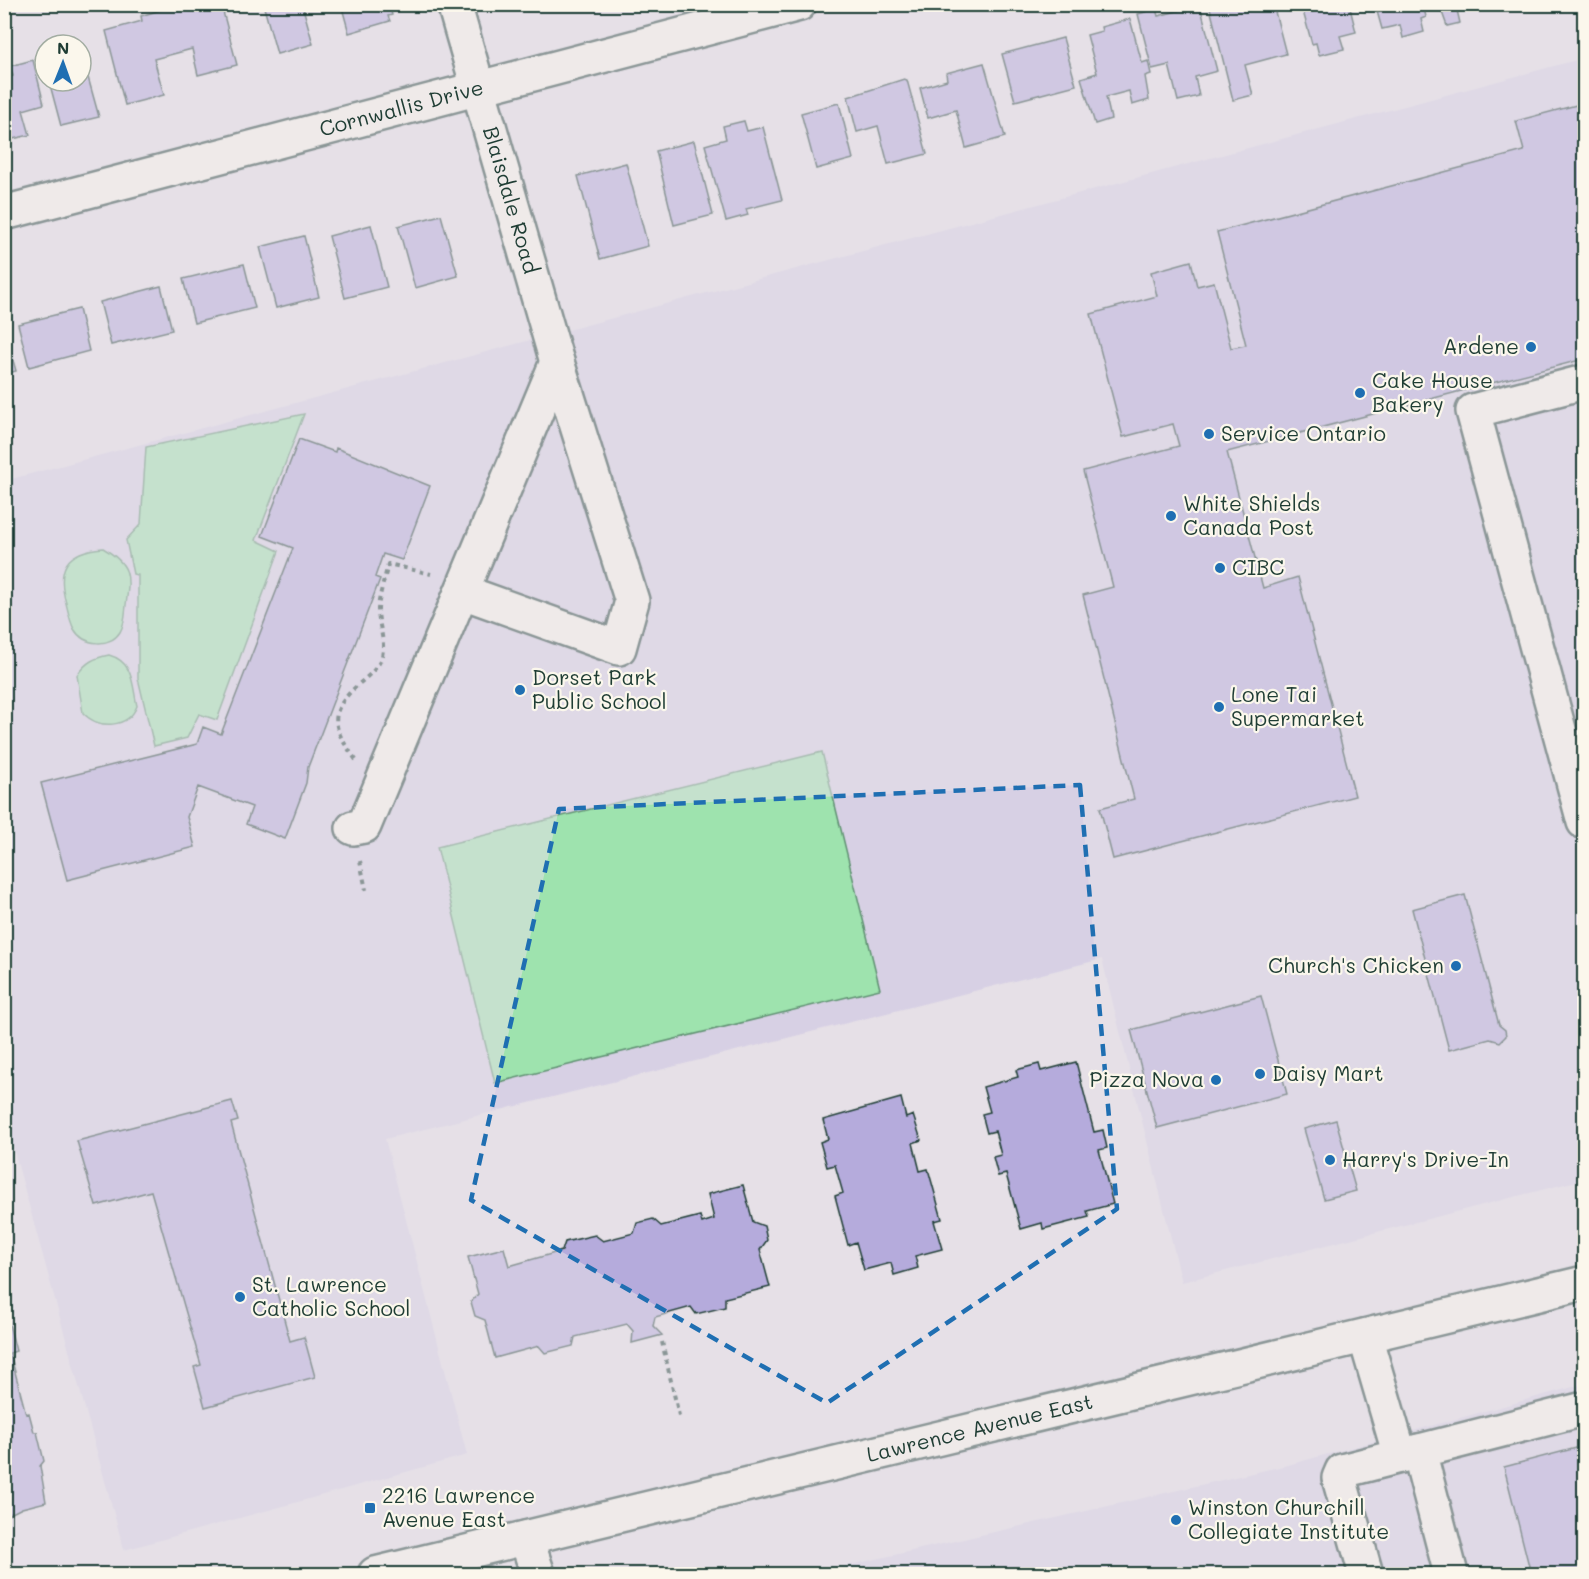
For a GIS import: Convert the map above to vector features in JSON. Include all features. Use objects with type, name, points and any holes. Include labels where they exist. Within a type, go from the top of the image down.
[{"type":"main road","name":"Blaisdale Road","points":[[454,4],[557,362],[632,601],[619,648],[465,587]]},
{"type":"main road","name":"Cornwallis Drive","points":[[4,213],[799,4]]},
{"type":"main road","points":[[354,828],[364,826],[557,362]]},
{"type":"main road","points":[[1584,382],[1473,411],[1584,822]]},
{"type":"main road","name":"Lawrence Avenue East","points":[[375,1575],[1584,1283]]},
{"type":"main road","points":[[1365,1336],[1451,1575]]},
{"type":"main road","points":[[1366,1575],[1339,1478],[1342,1471],[1584,1409]]},
{"type":"main road","points":[[526,1538],[538,1575]]},
{"type":"path","points":[[381,785],[357,762],[339,737],[334,724],[345,696],[373,672],[380,661],[384,646],[378,609],[388,564],[465,587]]},
{"type":"path","points":[[662,1342],[680,1420]]},
{"type":"highlighted area","points":[[1080,785],[1117,1209],[827,1403],[471,1200],[559,809]]},
{"type":"shaded area","points":[[1584,58],[1584,1179],[1182,1282],[1102,959],[385,1139],[467,1455],[124,1550],[5,1118],[4,481]]},
{"type":"shaded area","points":[[1584,1384],[1584,1574],[811,1574],[1288,1465]]},
{"type":"green space","points":[[304,414],[256,540],[279,551],[217,720],[199,714],[187,738],[154,746],[138,678],[138,575],[133,574],[126,540],[141,524],[146,447]]},
{"type":"green space","points":[[103,548],[124,566],[128,586],[123,626],[120,632],[110,641],[97,643],[84,639],[74,629],[62,580],[72,557]]},
{"type":"green space","points":[[109,655],[117,658],[128,668],[137,706],[127,719],[105,724],[83,713],[77,675],[91,661]]},
{"type":"green space","points":[[822,752],[880,989],[495,1083],[437,847]]},
{"type":"building","points":[[179,4],[221,4],[237,65],[198,75],[192,49],[154,59],[164,95],[125,105],[106,31],[142,21],[141,16]]},
{"type":"building","points":[[263,4],[302,4],[313,44],[277,54]]},
{"type":"building","points":[[341,4],[389,4],[392,15],[388,16],[390,21],[349,33]]},
{"type":"building","points":[[1209,4],[1273,4],[1286,54],[1245,65],[1253,95],[1233,100]]},
{"type":"building","points":[[1301,4],[1349,4],[1356,32],[1340,36],[1344,49],[1319,55],[1316,43],[1312,44]]},
{"type":"building","points":[[1375,4],[1423,4],[1426,17],[1421,19],[1424,32],[1403,38],[1400,25],[1382,29]]},
{"type":"building","points":[[1439,4],[1462,4],[1456,6],[1460,23],[1447,26]]},
{"type":"building","points":[[1200,5],[1217,71],[1195,77],[1199,96],[1178,101],[1169,65],[1152,69],[1138,14],[1156,9],[1158,16]]},
{"type":"building","points":[[1130,19],[1142,63],[1148,61],[1151,74],[1145,76],[1149,100],[1132,105],[1129,91],[1106,97],[1111,119],[1095,124],[1081,78],[1097,73],[1087,35],[1102,31],[1101,27]]},
{"type":"building","points":[[1063,38],[1076,85],[1015,101],[1002,54]]},
{"type":"building","points":[[33,60],[33,93],[41,93],[44,104],[23,110],[30,135],[4,141],[4,79],[13,76],[10,66]]},
{"type":"building","points":[[984,63],[1005,137],[966,148],[956,110],[928,118],[920,88],[947,80],[946,73]]},
{"type":"building","points":[[907,80],[927,154],[888,164],[878,126],[857,132],[848,97]]},
{"type":"building","points":[[52,93],[92,93],[99,117],[61,126]]},
{"type":"building","points":[[839,103],[853,159],[816,169],[801,113]]},
{"type":"building","points":[[1584,103],[1584,359],[1227,452],[1263,588],[1298,577],[1355,796],[1113,859],[1100,808],[1134,799],[1083,595],[1113,587],[1083,471],[1179,446],[1173,424],[1123,437],[1091,314],[1157,296],[1151,272],[1191,261],[1197,286],[1214,282],[1231,348],[1246,345],[1217,232],[1524,151],[1516,121]]},
{"type":"building","points":[[744,121],[747,131],[763,127],[782,200],[746,209],[748,215],[726,221],[705,145],[726,139],[723,126]]},
{"type":"building","points":[[694,141],[713,215],[674,225],[656,151]]},
{"type":"building","points":[[626,163],[648,246],[600,259],[578,176]]},
{"type":"building","points":[[441,215],[458,276],[415,288],[398,226]]},
{"type":"building","points":[[371,225],[387,287],[345,298],[329,236]]},
{"type":"building","points":[[304,236],[319,297],[276,308],[260,247]]},
{"type":"building","points":[[244,264],[255,308],[194,323],[183,279]]},
{"type":"building","points":[[161,286],[172,330],[111,345],[100,302]]},
{"type":"building","points":[[79,309],[89,351],[29,367],[18,324]]},
{"type":"building","points":[[4,328],[16,371],[4,374]]},
{"type":"building","points":[[299,439],[335,452],[336,448],[430,486],[402,560],[383,554],[375,577],[380,579],[308,767],[306,783],[285,839],[246,824],[252,807],[198,787],[187,817],[195,847],[67,880],[41,783],[197,744],[203,727],[221,734],[293,548],[262,536]]},
{"type":"building","points":[[1465,895],[1499,1025],[1505,1030],[1506,1036],[1500,1042],[1490,1039],[1449,1050],[1412,909]]},
{"type":"building","points":[[1261,996],[1287,1094],[1157,1128],[1131,1030]]},
{"type":"building","points":[[1076,1062],[1094,1132],[1103,1130],[1107,1148],[1099,1150],[1113,1204],[1087,1211],[1089,1217],[1043,1229],[1042,1223],[1021,1229],[1006,1174],[998,1176],[993,1157],[1001,1155],[995,1131],[987,1133],[982,1114],[990,1112],[983,1087],[1018,1077],[1016,1070],[1039,1064],[1041,1071]]},
{"type":"building","points":[[901,1098],[906,1118],[913,1115],[921,1140],[913,1143],[920,1171],[928,1169],[942,1219],[934,1221],[942,1249],[915,1256],[918,1268],[894,1275],[891,1263],[864,1270],[856,1242],[848,1245],[835,1196],[843,1193],[835,1165],[827,1167],[820,1142],[828,1139],[823,1120]]},
{"type":"building","points":[[232,1101],[238,1121],[231,1123],[290,1341],[304,1337],[315,1377],[205,1407],[194,1367],[201,1365],[151,1191],[96,1206],[77,1141]]},
{"type":"building","points":[[1336,1120],[1356,1191],[1324,1199],[1304,1129]]},
{"type":"building","points":[[743,1185],[753,1222],[764,1226],[767,1240],[760,1250],[770,1287],[725,1298],[725,1307],[696,1314],[691,1307],[655,1317],[653,1326],[662,1335],[632,1343],[633,1331],[627,1324],[575,1337],[573,1346],[545,1353],[539,1346],[495,1358],[485,1320],[475,1316],[471,1302],[478,1294],[468,1257],[504,1248],[509,1266],[562,1251],[565,1242],[595,1235],[603,1241],[634,1233],[637,1223],[653,1219],[661,1226],[700,1216],[702,1223],[714,1219],[708,1194]]},
{"type":"building","points":[[4,1314],[7,1316],[16,1351],[10,1353],[26,1414],[29,1413],[34,1432],[37,1432],[44,1461],[40,1466],[46,1502],[22,1508],[4,1517]]},
{"type":"building","points":[[1584,1446],[1584,1574],[1531,1574],[1504,1467]]},
{"type":"place","name":"Ardene","points":[[1531,347]]},
{"type":"place","name":"Cake House Bakery","points":[[1360,393]]},
{"type":"place","name":"Service Ontario","points":[[1209,434]]},
{"type":"place","name":"White Shields Canada Post","points":[[1171,516]]},
{"type":"place","name":"CIBC","points":[[1220,568]]},
{"type":"place","name":"Dorset Park Public School","points":[[520,690]]},
{"type":"place","name":"Lone Tai Supermarket","points":[[1219,707]]},
{"type":"place","name":"Church's Chicken","points":[[1456,966]]},
{"type":"place","name":"Daisy Mart","points":[[1260,1074]]},
{"type":"place","name":"Pizza Nova","points":[[1216,1080]]},
{"type":"place","name":"Harry's Drive-In","points":[[1330,1160]]},
{"type":"place","name":"St. Lawrence Catholic School","points":[[240,1297]]},
{"type":"place","name":"2216 Lawrence Avenue East","points":[[370,1508]]},
{"type":"place","name":"Winston Churchill Collegiate Institute","points":[[1176,1520]]}]
